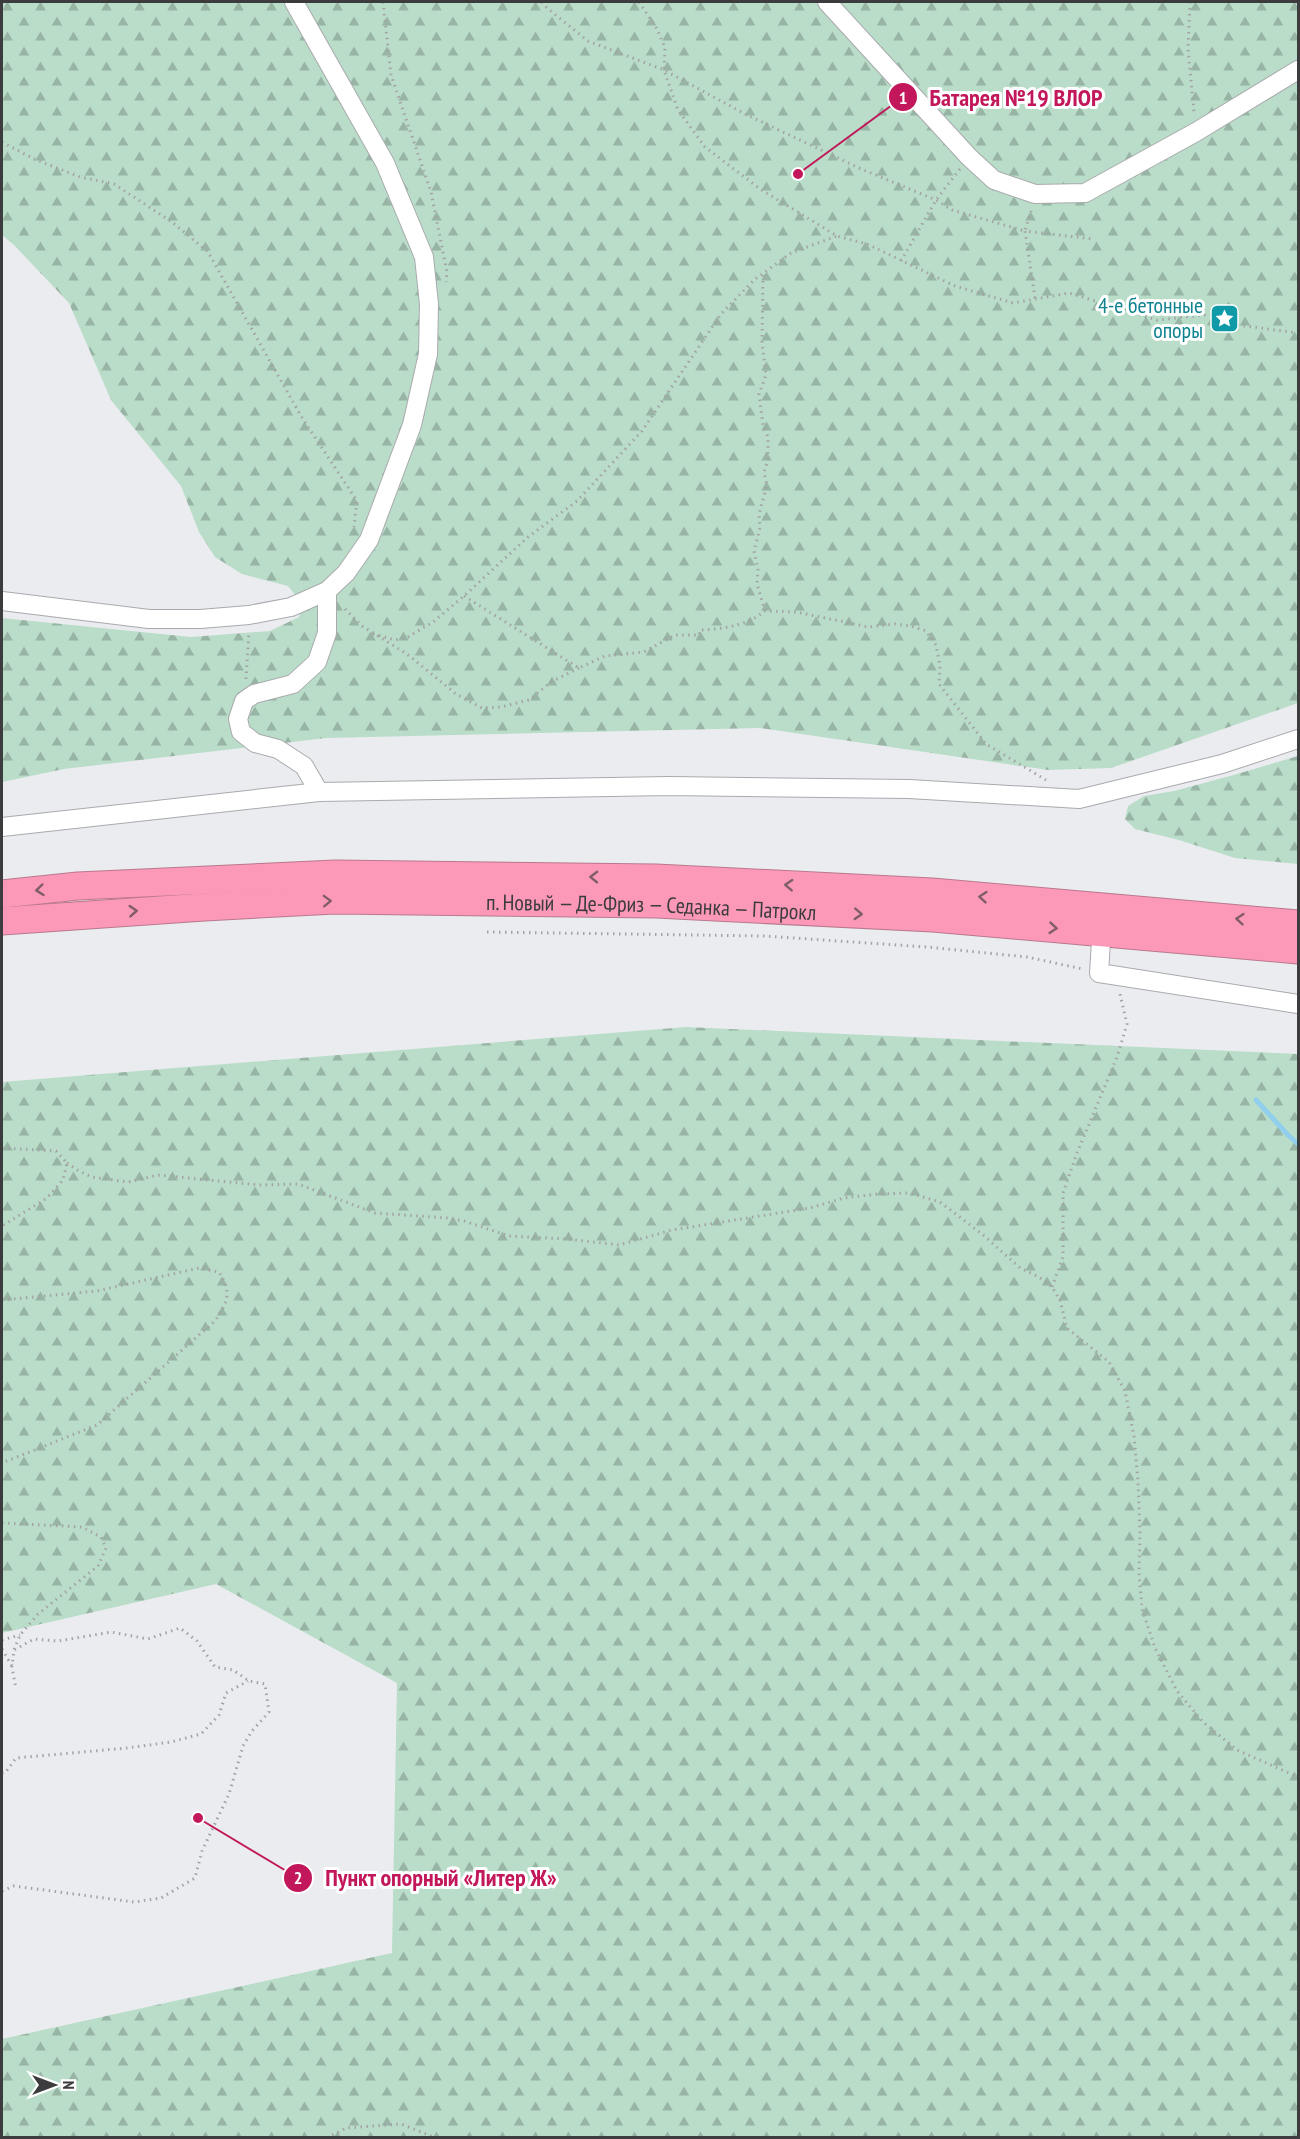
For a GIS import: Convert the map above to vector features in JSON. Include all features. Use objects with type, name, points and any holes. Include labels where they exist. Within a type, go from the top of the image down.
[{"type":"highway","name":"п. Новый — Де-Фриз — Седанка — Патрокл","points":[[2,894],[78,886],[335,874],[656,878],[932,892],[1299,924]]},
{"type":"highway","name":"п. Новый — Де-Фриз — Седанка — Патрокл","points":[[2,921],[334,900],[656,904],[933,918],[1299,950]]},
{"type":"street","points":[[2,601],[149,619],[200,619],[249,615],[291,607],[327,591],[346,573],[369,540],[412,425],[428,354],[429,304],[424,257],[385,163],[294,2]]},
{"type":"street","points":[[827,2],[969,157],[994,180],[1035,194],[1085,193],[1196,132],[1299,70]]},
{"type":"street","points":[[319,792],[304,766],[278,749],[255,743],[241,732],[238,719],[244,701],[254,694],[293,684],[317,662],[327,633],[327,591]]},
{"type":"street","points":[[2,827],[319,792],[669,786],[909,789],[1079,799],[1222,764],[1299,739]]},
{"type":"street","points":[[1101,941],[1108,974],[1299,1004]]},
{"type":"path","points":[[382,2],[391,75],[431,192],[447,272],[445,287],[429,304]]},
{"type":"path","points":[[542,2],[588,41],[664,70],[745,114],[860,168],[936,200],[952,210],[1025,231],[1093,239]]},
{"type":"path","points":[[639,2],[657,28],[661,38],[664,48],[664,70],[678,110],[705,147],[760,189],[837,236],[867,244],[955,286],[1013,303],[1069,293],[1157,320],[1214,314],[1238,325],[1299,333]]},
{"type":"path","points":[[1190,2],[1188,50],[1196,132]]},
{"type":"path","points":[[2,142],[34,159],[80,177],[114,184],[172,222],[208,252],[301,416],[357,501],[354,530]]},
{"type":"path","points":[[901,261],[936,200],[969,157]]},
{"type":"path","points":[[1035,194],[1025,231],[1035,299]]},
{"type":"path","points":[[373,634],[395,640],[408,637],[433,622],[528,537],[577,501],[642,431],[721,314],[754,280],[791,253],[837,236]]},
{"type":"path","points":[[763,273],[762,343],[766,375],[759,394],[763,425],[768,437],[768,460],[764,472],[767,485],[759,514],[760,528],[754,550],[758,570],[757,584],[765,611]]},
{"type":"path","points":[[327,591],[362,626],[407,654],[456,694],[482,708],[501,707],[529,700],[551,682],[605,656],[644,652],[675,635],[699,635],[700,630],[723,629],[755,619],[765,611],[796,612],[869,627],[895,624],[911,626],[926,631],[936,645],[940,666],[939,684],[986,744],[1051,782]]},
{"type":"path","points":[[464,596],[579,668]]},
{"type":"path","points":[[244,701],[249,661],[249,615]]},
{"type":"path","points":[[487,932],[787,938],[927,947],[1028,957],[1108,974],[1126,1024],[1117,1057],[1063,1193],[1063,1257],[1052,1287]]},
{"type":"path","points":[[2,1148],[56,1151],[67,1163],[93,1177],[128,1182],[158,1175],[259,1185],[298,1184],[375,1213],[447,1218],[464,1221],[509,1236],[619,1245],[672,1230],[810,1208],[844,1198],[909,1193],[939,1202],[982,1234],[1020,1268],[1039,1277],[1052,1287],[1060,1300],[1067,1328],[1109,1362],[1125,1391],[1134,1437],[1138,1481],[1139,1573],[1142,1609],[1155,1648],[1177,1691],[1203,1722],[1237,1750],[1299,1777]]},
{"type":"path","points":[[2,1226],[47,1198],[63,1180],[67,1163]]},
{"type":"path","points":[[2,1300],[97,1291],[200,1268],[219,1272],[227,1286],[226,1305],[215,1321],[97,1425],[2,1463]]},
{"type":"path","points":[[2,1523],[82,1527],[101,1537],[106,1548],[98,1566],[38,1614],[20,1635],[14,1650],[12,1667],[16,1689]]},
{"type":"path","points":[[2,1891],[14,1886],[135,1902],[161,1899],[195,1878],[202,1851],[229,1794],[243,1746],[252,1731],[269,1712],[265,1684],[249,1681],[233,1670],[214,1666],[197,1641],[180,1628],[148,1639],[111,1632],[58,1641],[34,1639],[14,1650]]},
{"type":"path","points":[[2,1640],[20,1635]]},
{"type":"path","points":[[2,1648],[12,1667]]},
{"type":"path","points":[[2,1773],[5,1773],[16,1758],[127,1748],[171,1742],[201,1734],[219,1715],[226,1692],[249,1681]]},
{"type":"path","points":[[327,2138],[346,2128],[401,2124],[436,2138]]},
{"type":"green space","points":[[2,2],[1298,2],[1298,703],[1111,768],[1048,770],[760,728],[326,738],[64,769],[2,782],[2,618],[191,637],[270,631],[299,617],[303,605],[288,586],[242,574],[215,557],[199,532],[181,486],[111,400],[69,303],[2,235]]},
{"type":"green space","points":[[1298,756],[1298,864],[1235,858],[1135,829],[1125,819],[1128,806],[1144,796],[1174,791]]},
{"type":"green space","points":[[686,1027],[1298,1054],[1298,2137],[2,2137],[2,2039],[392,1953],[397,1683],[216,1584],[2,1633],[2,1082]]},
{"type":"waterway","points":[[1256,1100],[1298,1144]]},
{"type":"place","name":"Батарея №19 ВЛОР","points":[[798,174]]},
{"type":"place","name":"4-е бетонные опоры","points":[[1224,318]]},
{"type":"place","name":"Пункт опорный «Литер Ж»","points":[[198,1818]]}]
